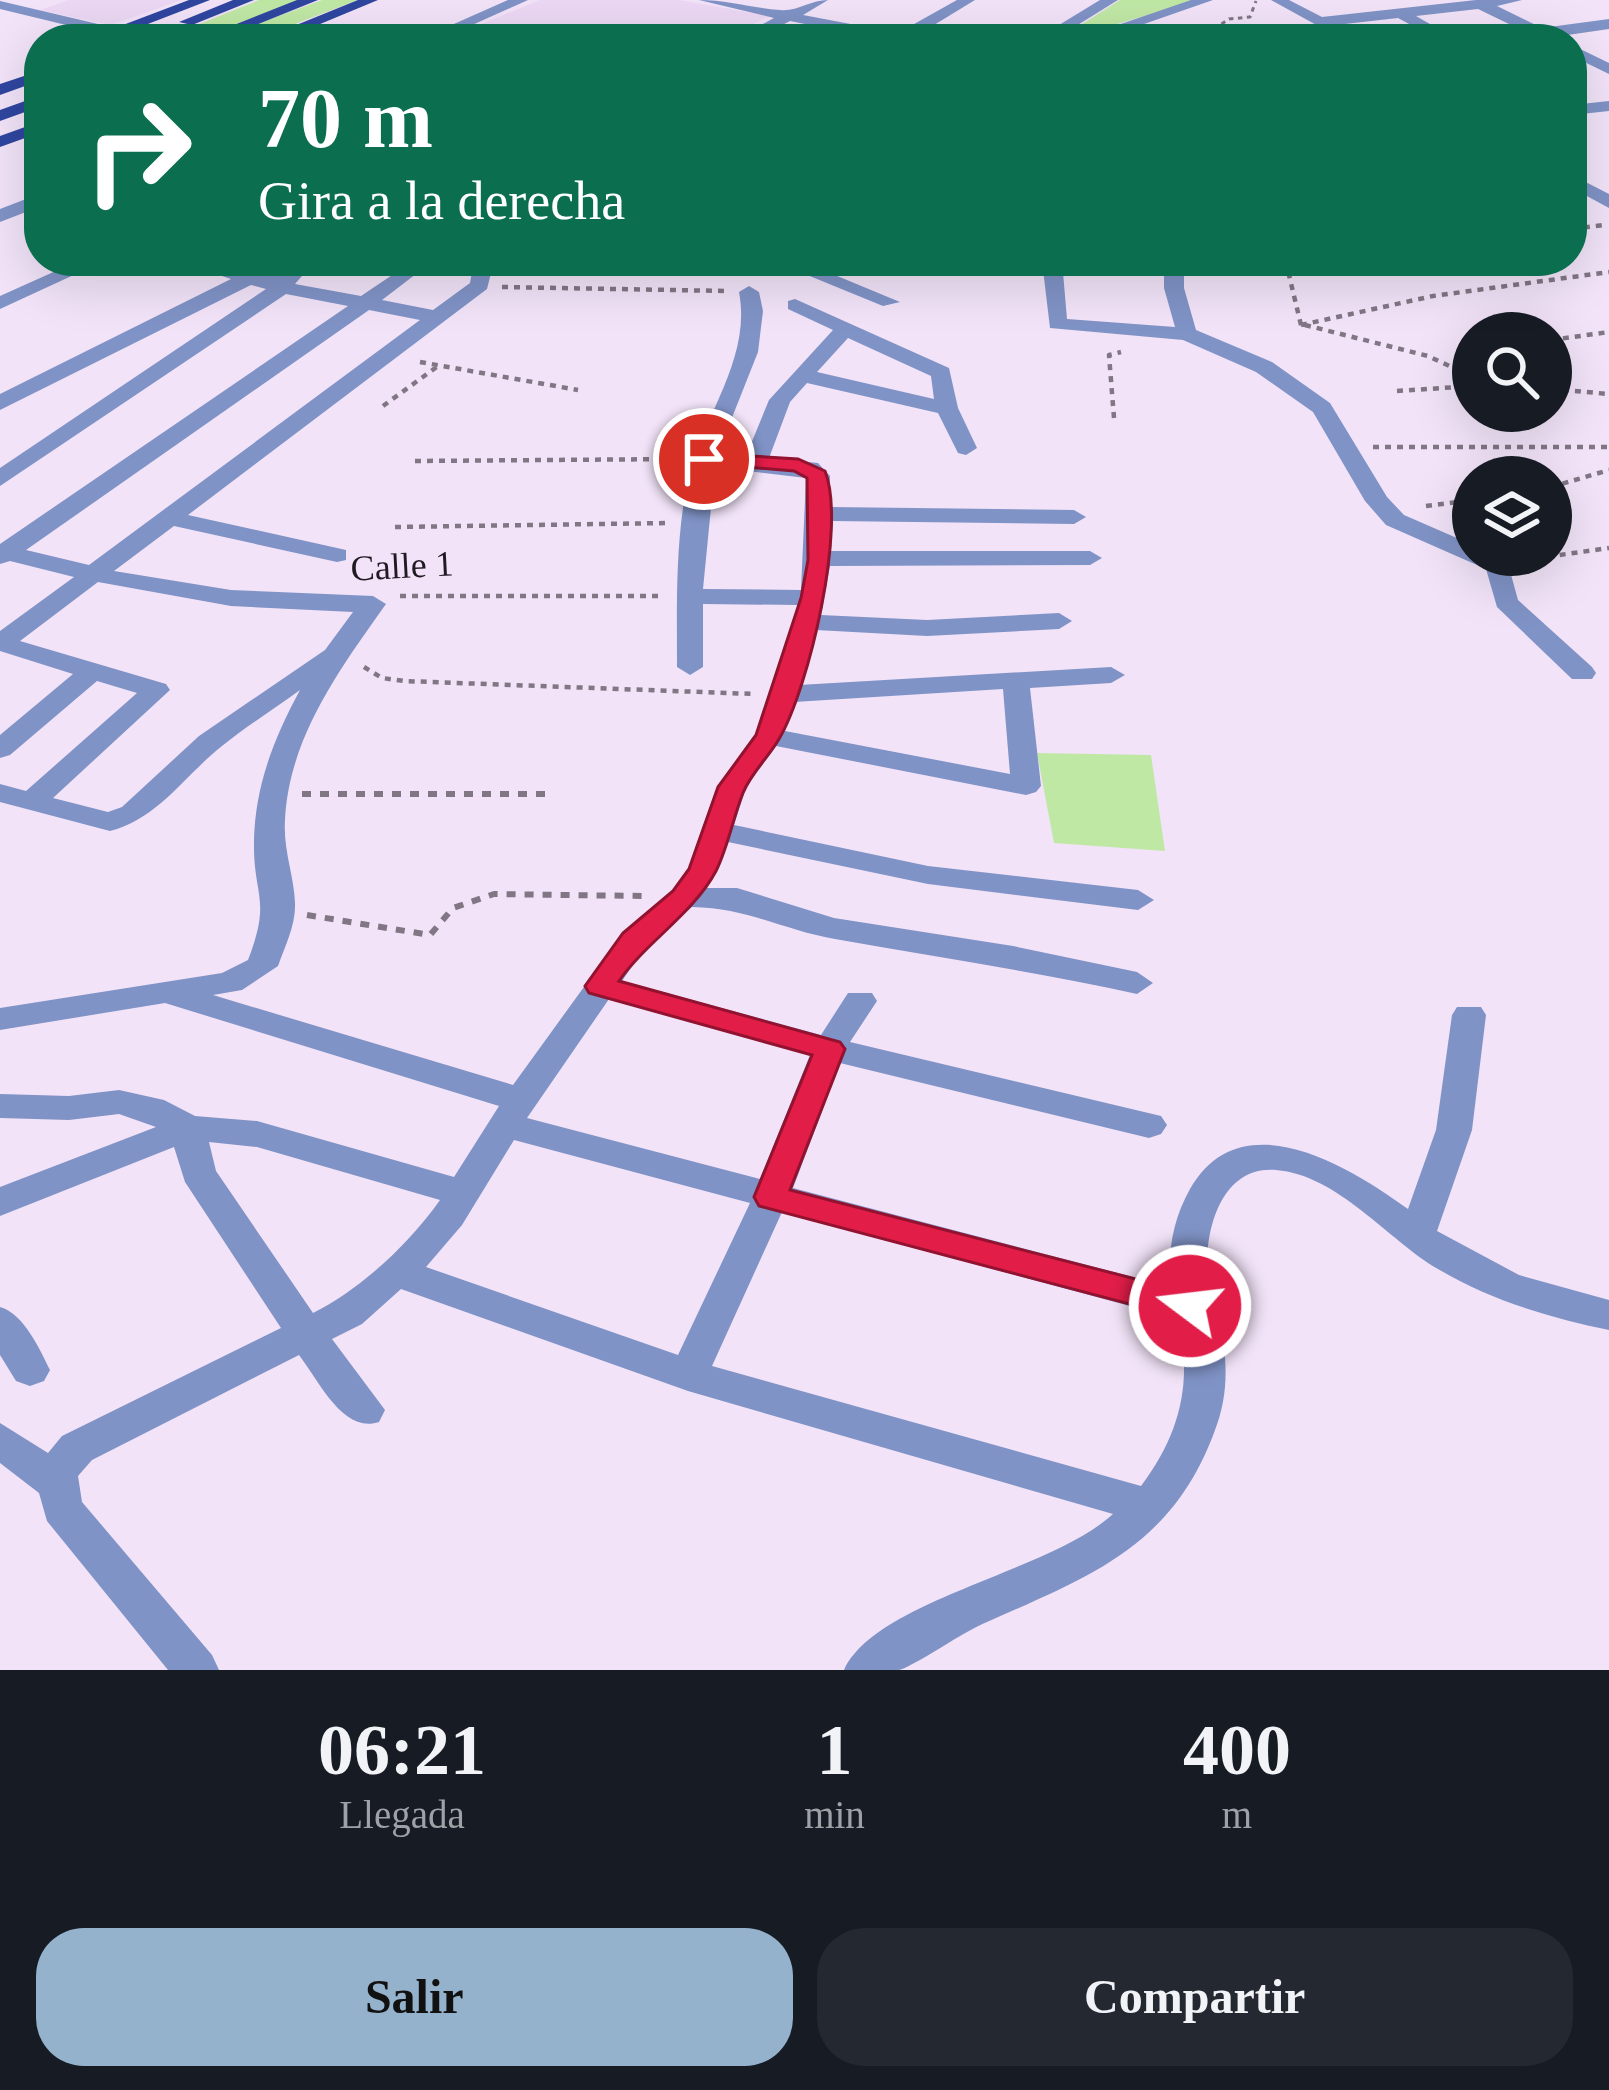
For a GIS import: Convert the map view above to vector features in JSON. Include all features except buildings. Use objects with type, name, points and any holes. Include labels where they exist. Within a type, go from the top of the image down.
[{"type":"main road","points":[[135,24],[203,0]]},
{"type":"main road","points":[[183,24],[247,0]]},
{"type":"main road","points":[[247,24],[311,0]]},
{"type":"main road","points":[[309,24],[371,0]]},
{"type":"street","points":[[464,24],[521,0]]},
{"type":"street","points":[[706,0],[824,24]]},
{"type":"street","points":[[774,24],[821,0]]},
{"type":"street","points":[[927,24],[968,0]]},
{"type":"street","points":[[1070,24],[1111,0]]},
{"type":"street","points":[[1132,24],[1206,0]]},
{"type":"street","points":[[1275,0],[1325,24]]},
{"type":"street","points":[[1275,0],[1313,24]]},
{"type":"street","points":[[1375,0],[1420,24]]},
{"type":"street","points":[[1322,22],[1516,0]]},
{"type":"street","points":[[1480,4],[1521,24]]},
{"type":"street","points":[[0,5],[79,24]]},
{"type":"street","points":[[0,16],[20,10]]},
{"type":"street","points":[[0,303],[60,276]]},
{"type":"street","points":[[242,276],[436,317]]},
{"type":"street","points":[[0,403],[256,276]]},
{"type":"street","points":[[0,479],[283,287],[292,276]]},
{"type":"street","points":[[2,553],[403,276]]},
{"type":"street","points":[[0,643],[175,519],[436,317],[479,276]]},
{"type":"street","points":[[822,276],[890,302]]},
{"type":"street","points":[[1053,276],[1057,325],[1187,334],[1264,367],[1322,408],[1395,520],[1452,545]]},
{"type":"street","points":[[1174,276],[1187,334]]},
{"type":"street","points":[[690,667],[695,522],[704,459],[751,338],[744,285]]},
{"type":"street","points":[[795,304],[941,373],[946,408],[966,448]]},
{"type":"street","points":[[757,460],[781,400],[846,328]]},
{"type":"street","points":[[800,375],[946,408]]},
{"type":"street","points":[[196,1670],[62,1508],[56,1482],[62,1462],[76,1448],[307,1336],[348,1312],[397,1272],[464,1193],[513,1112],[634,940],[683,897],[703,870],[732,787],[769,736],[819,560],[818,476],[810,468],[704,459]]},
{"type":"street","points":[[817,514],[1074,517]]},
{"type":"street","points":[[175,519],[338,555]]},
{"type":"street","name":"Calle 1","points":[[2,553],[223,600],[304,606],[373,604]]},
{"type":"street","points":[[819,560],[1090,558]]},
{"type":"street","points":[[1500,576],[1506,602],[1582,673]]},
{"type":"street","points":[[690,596],[927,628],[1059,621]]},
{"type":"street","points":[[0,1019],[230,982],[262,966],[280,911],[269,847],[275,795],[298,722],[333,654],[373,604]]},
{"type":"street","points":[[0,643],[156,690],[31,802]]},
{"type":"street","points":[[0,793],[110,822],[132,813],[153,800],[208,742],[333,654]]},
{"type":"street","points":[[0,749],[93,671]]},
{"type":"street","points":[[784,694],[1111,675]]},
{"type":"street","points":[[769,736],[1026,786],[1016,682]]},
{"type":"street","points":[[714,830],[928,875],[1138,900]]},
{"type":"street","points":[[683,897],[737,898],[830,928],[1013,956],[1137,983]]},
{"type":"street","points":[[600,986],[829,1049],[1149,1125]]},
{"type":"street","points":[[169,993],[770,1197],[1190,1306]]},
{"type":"street","points":[[688,1375],[770,1197],[829,1049],[860,1001]]},
{"type":"street","points":[[1416,1237],[1454,1130],[1469,1015]]},
{"type":"street","points":[[0,1106],[119,1102],[152,1108],[188,1128],[257,1134],[464,1193]]},
{"type":"street","points":[[0,1202],[188,1128]]},
{"type":"street","points":[[188,1128],[198,1173],[307,1336],[364,1410]]},
{"type":"street","points":[[867,1670],[948,1616],[1107,1545],[1149,1506],[1190,1441],[1204,1400],[1204,1354],[1190,1306],[1186,1259],[1200,1207],[1215,1179],[1244,1164],[1298,1162],[1334,1174],[1416,1237],[1516,1289],[1609,1315]]},
{"type":"street","points":[[397,1272],[688,1375],[1149,1506]]},
{"type":"street","points":[[0,1322],[30,1370]]},
{"type":"street","points":[[0,1440],[56,1482]]},
{"type":"path","points":[[1222,24],[1250,17],[1259,0]]},
{"type":"path","points":[[548,276],[744,285]]},
{"type":"path","points":[[737,276],[744,285]]},
{"type":"path","points":[[1289,276],[1301,325]]},
{"type":"path","points":[[1301,325],[1433,296],[1580,276]]},
{"type":"path","points":[[1301,325],[1428,356],[1452,367]]},
{"type":"path","points":[[1572,337],[1609,332]]},
{"type":"path","points":[[1114,418],[1109,356],[1129,350]]},
{"type":"path","points":[[381,356],[578,390]]},
{"type":"path","points":[[382,406],[440,365]]},
{"type":"path","points":[[1397,391],[1452,387]]},
{"type":"path","points":[[1572,391],[1609,394]]},
{"type":"path","points":[[1345,447],[1609,447]]},
{"type":"path","points":[[415,460],[704,459]]},
{"type":"path","points":[[1572,481],[1609,470]]},
{"type":"path","points":[[1404,509],[1452,503]]},
{"type":"path","points":[[395,527],[695,522]]},
{"type":"path","points":[[1572,554],[1609,548]]},
{"type":"path","name":"Calle 1","points":[[373,604],[399,596],[690,596]]},
{"type":"path","points":[[333,654],[382,678],[404,681],[784,694]]},
{"type":"path","points":[[275,795],[545,794]]},
{"type":"path","points":[[280,911],[430,935],[452,908],[494,894],[683,897]]},
{"type":"shaded area","points":[[69,0],[182,0],[113,24],[40,10]]},
{"type":"shaded area","points":[[540,0],[679,0],[769,16],[753,24],[482,24]]},
{"type":"green space","points":[[259,0],[304,0],[240,24],[200,24]]},
{"type":"green space","points":[[322,0],[358,0],[295,24],[257,24]]},
{"type":"green space","points":[[1120,0],[1199,0],[1117,24],[1082,24]]},
{"type":"green space","points":[[1037,753],[1151,755],[1165,851],[1054,843]]},
{"type":"route","points":[[704,459],[798,465],[818,476],[819,560],[813,598],[769,736],[732,787],[703,870],[683,897],[634,940],[600,986],[829,1049],[770,1197],[1190,1306]]}]
